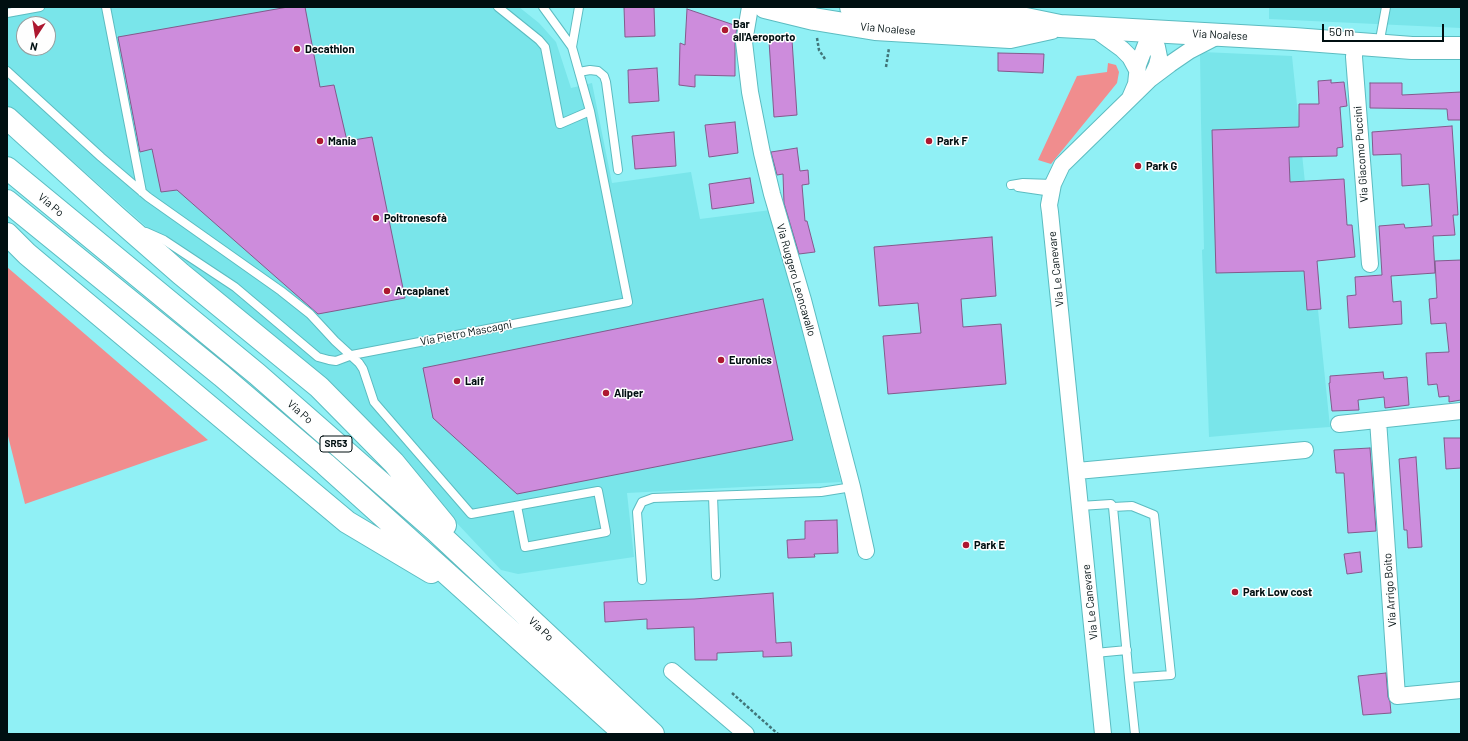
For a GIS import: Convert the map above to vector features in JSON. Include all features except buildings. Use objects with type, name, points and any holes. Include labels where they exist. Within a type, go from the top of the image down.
[{"type":"main road","name":"Via Noalese","points":[[766,7],[855,27],[929,32],[1010,37],[1060,26]]},
{"type":"main road","name":"Via Noalese","points":[[851,7],[899,12],[1009,13],[1026,19],[1060,26],[1294,39],[1412,48],[1461,48]]},
{"type":"main road","points":[[7,118],[181,274],[319,387],[394,463],[491,582]]},
{"type":"main road","name":"Via Po","points":[[7,168],[257,374],[435,530],[653,734]]},
{"type":"main road","name":"Via Po","points":[[7,201],[222,376],[325,464],[625,734]]},
{"type":"main road","points":[[7,234],[27,254],[347,522],[477,600]]},
{"type":"street","name":"Via Ruggero Leoncavallo","points":[[750,7],[744,42],[750,92],[762,153],[772,194],[803,300],[852,488],[866,551]]},
{"type":"street","points":[[1093,28],[1122,49],[1130,57],[1137,70]]},
{"type":"street","name":"Via Le Canevare","points":[[1130,98],[1136,84],[1137,70],[1151,31]]},
{"type":"street","name":"Via Le Canevare","points":[[1150,80],[1159,57],[1151,31]]},
{"type":"street","name":"Via Le Canevare","points":[[1103,734],[1050,212],[1052,188],[1062,165],[1130,98],[1170,64],[1189,51],[1220,35]]},
{"type":"street","name":"Via Giacomo Puccini","points":[[1355,44],[1354,57],[1370,264]]},
{"type":"street","points":[[1339,424],[1461,411]]},
{"type":"street","name":"Via Arrigo Boito","points":[[1378,420],[1397,696],[1461,690]]},
{"type":"street","points":[[1077,471],[1305,450]]},
{"type":"street","points":[[672,671],[746,734]]},
{"type":"lane","points":[[7,13],[40,7]]},
{"type":"lane","points":[[106,7],[142,192]]},
{"type":"lane","points":[[498,7],[539,40],[545,47],[560,124],[590,112]]},
{"type":"lane","name":"Via Pietro Mascagni","points":[[116,216],[164,240],[235,287],[318,357],[329,360],[336,361],[352,355],[628,302],[590,112],[572,47],[543,7]]},
{"type":"lane","name":"Via Pietro Mascagni","points":[[572,47],[579,7]]},
{"type":"lane","points":[[1379,46],[1386,7]]},
{"type":"lane","points":[[579,72],[590,70],[598,71],[604,76],[618,170]]},
{"type":"lane","points":[[7,71],[101,157],[142,192],[281,291],[310,314],[334,341],[352,355],[363,369],[374,402],[471,514],[598,491],[606,532],[525,547],[517,506]]},
{"type":"lane","points":[[642,580],[638,512],[642,502],[653,498],[821,492],[852,488]]},
{"type":"lane","points":[[713,496],[716,576]]},
{"type":"lane","points":[[1080,506],[1111,504],[1113,507],[1132,506],[1154,515],[1171,675],[1129,678]]},
{"type":"lane","points":[[1113,507],[1135,734]]},
{"type":"lane","points":[[1095,653],[1127,650]]},
{"type":"path","points":[[817,35],[817,46],[825,59]]},
{"type":"path","points":[[886,66],[890,43]]},
{"type":"path","points":[[732,693],[778,734]]},
{"type":"shaded area","points":[[7,7],[519,7],[539,23],[556,42],[571,88],[592,83],[612,183],[691,172],[700,219],[771,210],[841,482],[627,493],[634,557],[518,574],[501,570],[340,399],[23,117],[7,109]]},
{"type":"shaded area","points":[[1269,7],[1461,7],[1461,28],[1269,19]]},
{"type":"shaded area","points":[[1202,52],[1292,56],[1330,427],[1209,437],[1202,250],[1204,249],[1200,54]]},
{"type":"shaded area","points":[[1108,63],[1116,65],[1119,72],[1117,83],[1051,164],[1038,160],[1077,76],[1107,72]]},
{"type":"shaded area","points":[[7,267],[208,440],[25,504],[7,432]]},
{"type":"place","name":"Bar all'Aeroporto","points":[[725,30]]},
{"type":"place","name":"Decathlon","points":[[297,49]]},
{"type":"place","name":"Mania","points":[[320,141]]},
{"type":"place","name":"Park F","points":[[929,141]]},
{"type":"place","name":"Park G","points":[[1138,166]]},
{"type":"place","name":"Poltronesofà","points":[[376,218]]},
{"type":"place","name":"Arcaplanet","points":[[387,291]]},
{"type":"place","name":"Euronics","points":[[721,360]]},
{"type":"place","name":"Laif","points":[[457,381]]},
{"type":"place","name":"Aliper","points":[[606,393]]},
{"type":"place","name":"Park E","points":[[966,545]]},
{"type":"place","name":"Park Low cost","points":[[1235,592]]}]
